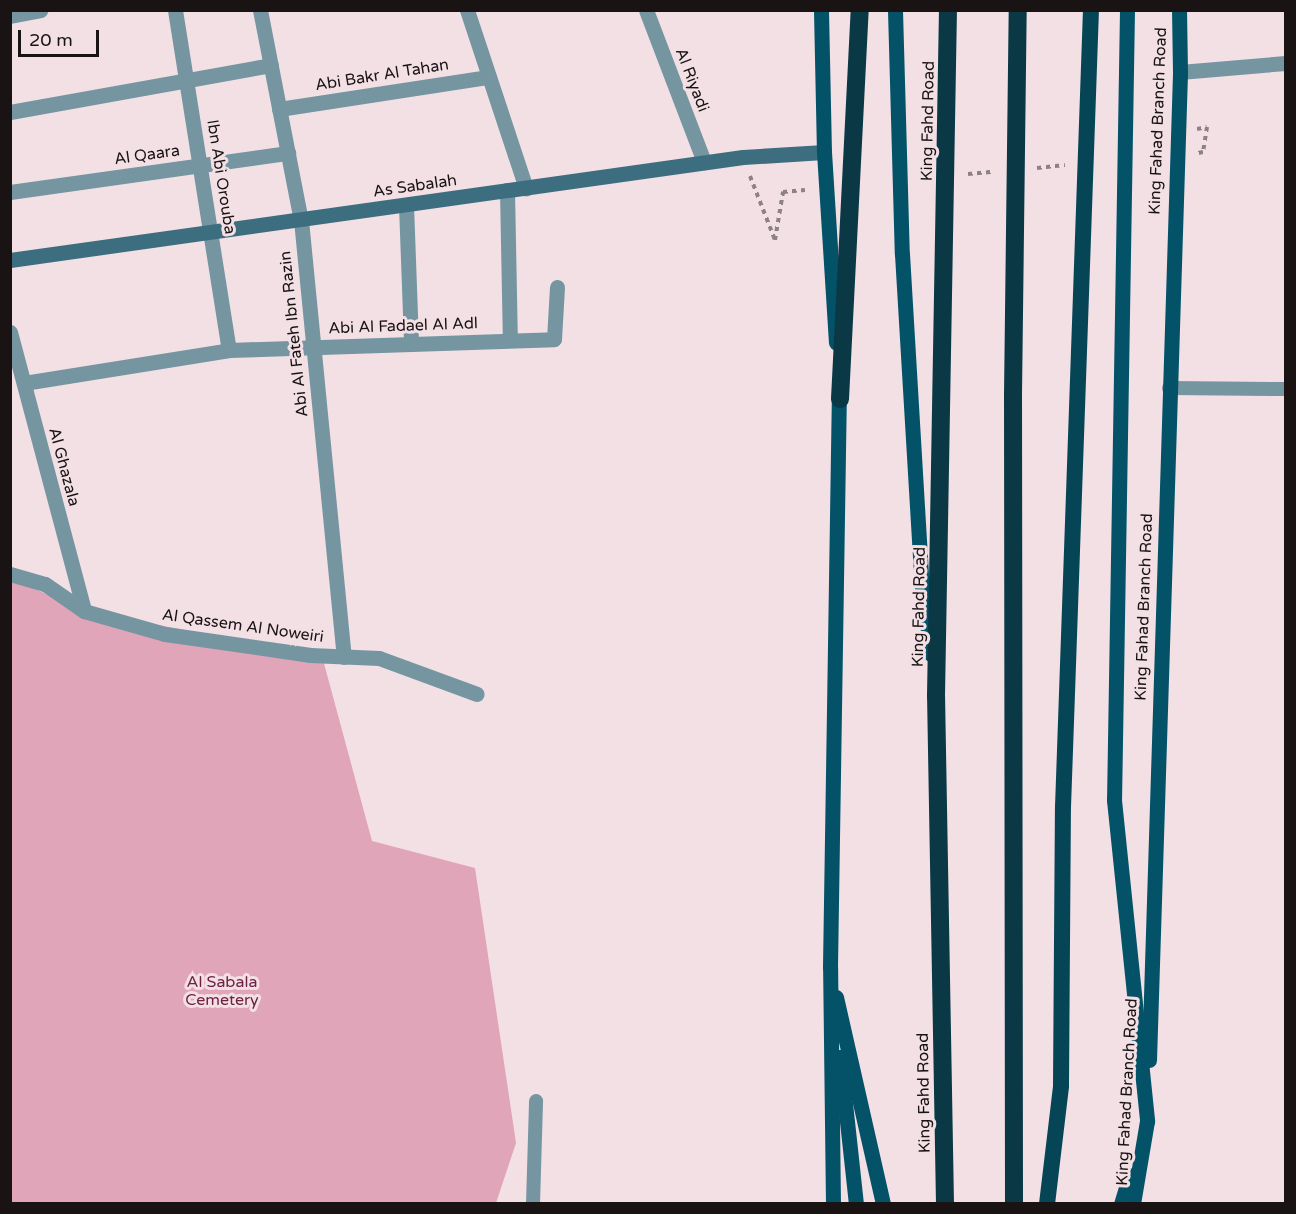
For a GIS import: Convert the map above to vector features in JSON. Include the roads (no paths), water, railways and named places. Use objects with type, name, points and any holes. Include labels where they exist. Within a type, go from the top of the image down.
[{"type":"highway","points":[[840,399],[860,10]]},
{"type":"highway","name":"King Fahd Road","points":[[945,1203],[936,696],[948,10]]},
{"type":"highway","points":[[1014,1203],[1013,442],[1018,10]]},
{"type":"highway","points":[[1047,1203],[1061,1086],[1063,807],[1091,10]]},
{"type":"main road","points":[[821,10],[824,152],[840,399],[830,968],[831,1202]]},
{"type":"main road","points":[[894,10],[902,254],[920,563],[936,696]]},
{"type":"main road","points":[[1127,10],[1114,800],[1147,1121],[1133,1203]]},
{"type":"main road","name":"King Fahad Branch Road","points":[[1139,1203],[1147,1121],[1180,72],[1179,10]]},
{"type":"main road","name":"As Sabalah","points":[[10,260],[704,162],[824,152]]},
{"type":"main road","points":[[830,968],[855,1203]]},
{"type":"main road","points":[[830,968],[883,1203]]},
{"type":"main road","points":[[1121,1203],[1147,1121]]},
{"type":"street","points":[[10,16],[40,10]]},
{"type":"street","name":"Ibn Abi Orouba","points":[[175,10],[229,350]]},
{"type":"street","name":"Abi Al Fateh Ibn Razin","points":[[260,10],[302,220],[344,657]]},
{"type":"street","points":[[467,10],[526,188]]},
{"type":"street","name":"Al Riyadi","points":[[646,10],[704,162]]},
{"type":"street","points":[[1180,72],[1286,63]]},
{"type":"street","points":[[10,112],[271,65]]},
{"type":"street","name":"Abi Bakr Al Tahan","points":[[279,109],[489,77]]},
{"type":"street","name":"Al Qaara","points":[[10,192],[288,153]]},
{"type":"street","points":[[507,190],[510,340]]},
{"type":"street","points":[[406,205],[411,344]]},
{"type":"street","name":"Abi Al Fadael Al Adl","points":[[24,383],[229,350],[554,339],[557,287]]},
{"type":"street","name":"Al Ghazala","points":[[10,332],[84,611]]},
{"type":"street","name":"Al Qassem Al Noweiri","points":[[10,574],[45,584],[84,611],[165,634],[344,657],[379,658],[477,694]]},
{"type":"lane","points":[[1169,388],[1286,388]]},
{"type":"lane","points":[[533,1203],[536,1101]]},
{"type":"park label","name":"Al Sabala Cemetery","points":[[222,991]]}]
